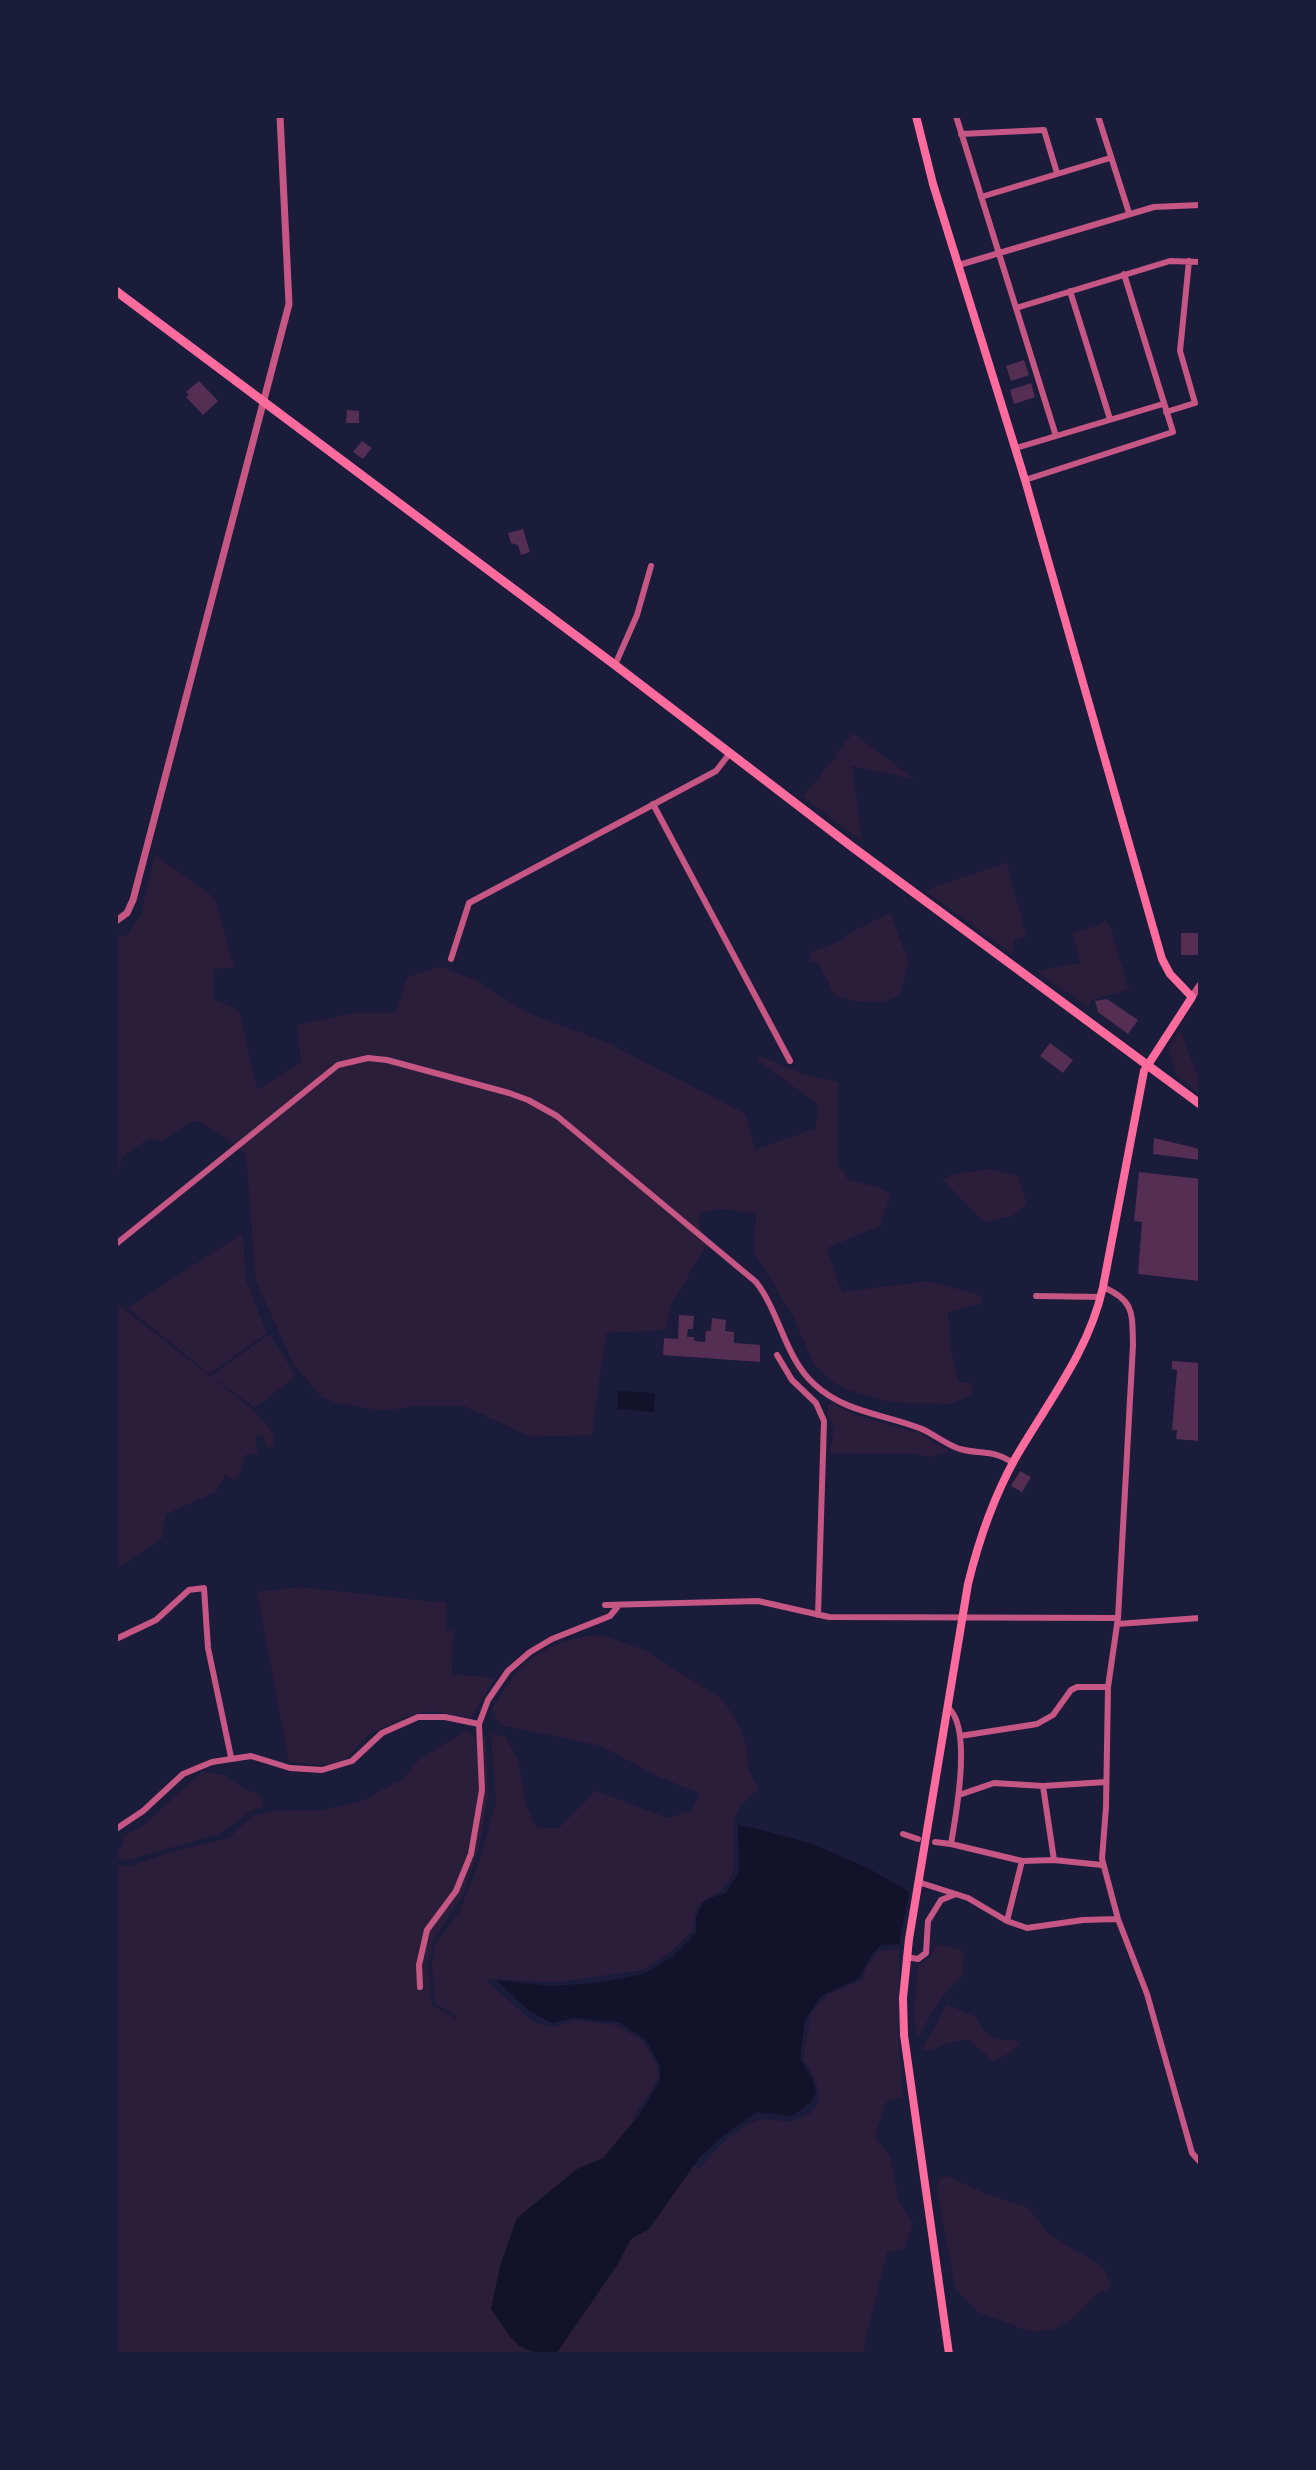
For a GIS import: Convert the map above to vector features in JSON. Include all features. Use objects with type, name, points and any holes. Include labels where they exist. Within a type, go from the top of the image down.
[{"type":"main road","points":[[916,116],[1016,448],[1162,959],[1170,974],[1192,997],[1147,1064],[1102,1292],[1079,1354],[1013,1463],[982,1529],[947,1707],[906,1957],[904,2035],[949,2354]]},
{"type":"main road","points":[[116,291],[1200,1104]]},
{"type":"street","points":[[116,921],[127,913],[133,900],[289,304],[280,116]]},
{"type":"street","points":[[956,116],[1056,436]]},
{"type":"street","points":[[1098,116],[1129,213]]},
{"type":"street","points":[[961,134],[1044,130],[1057,173]]},
{"type":"street","points":[[981,197],[1110,158]]},
{"type":"street","points":[[959,265],[1129,213],[1164,205],[1200,205]]},
{"type":"street","points":[[1016,308],[1170,261],[1200,262]]},
{"type":"street","points":[[1166,412],[1195,403],[1180,351],[1189,261]]},
{"type":"street","points":[[1025,480],[1173,432],[1124,274]]},
{"type":"street","points":[[1070,291],[1110,419]]},
{"type":"street","points":[[1016,448],[1163,404]]},
{"type":"street","points":[[615,665],[637,615],[651,566]]},
{"type":"street","points":[[451,959],[469,903],[716,771],[730,753]]},
{"type":"street","points":[[653,804],[790,1061]]},
{"type":"street","points":[[1192,997],[1200,985]]},
{"type":"street","points":[[116,1244],[338,1065],[368,1058],[387,1060],[509,1093],[557,1116],[756,1282],[770,1303],[791,1351],[816,1387],[852,1408],[922,1429],[959,1449],[996,1453],[1013,1463]]},
{"type":"street","points":[[1036,1296],[1102,1292],[1122,1297],[1128,1304],[1133,1338],[1117,1621],[1108,1687],[1102,1865],[1118,1919],[1147,1994],[1192,2153],[1200,2162]]},
{"type":"street","points":[[777,1355],[792,1380],[816,1403],[824,1421],[818,1615]]},
{"type":"street","points":[[116,1639],[156,1620],[189,1590],[204,1588],[208,1648],[231,1757]]},
{"type":"street","points":[[605,1605],[758,1601],[818,1615],[963,1620],[1200,1618]]},
{"type":"street","points":[[420,1987],[419,1965],[427,1930],[456,1891],[471,1854],[482,1790],[481,1713],[495,1687],[519,1661],[541,1644],[610,1616],[619,1605]]},
{"type":"street","points":[[960,1736],[1037,1724],[1053,1715],[1071,1690],[1077,1687],[1108,1687]]},
{"type":"street","points":[[947,1707],[957,1716],[960,1736],[959,1795],[951,1844]]},
{"type":"street","points":[[116,1829],[143,1811],[190,1770],[231,1757],[251,1756],[290,1768],[333,1768],[352,1761],[382,1733],[418,1717],[445,1717],[479,1724]]},
{"type":"street","points":[[959,1795],[994,1783],[1043,1786],[1106,1782]]},
{"type":"street","points":[[1043,1786],[1054,1860]]},
{"type":"street","points":[[903,1834],[918,1839]]},
{"type":"street","points":[[935,1842],[1022,1861],[1054,1860],[1102,1865]]},
{"type":"street","points":[[1007,1921],[1022,1861]]},
{"type":"street","points":[[918,1882],[956,1894],[1027,1928],[1083,1920],[1118,1919]]},
{"type":"street","points":[[906,1957],[918,1959],[926,1953],[928,1921],[941,1900],[956,1894]]},
{"type":"shaded area","points":[[853,733],[914,779],[852,766],[862,841],[803,797],[834,758],[852,761],[834,757]]},
{"type":"shaded area","points":[[155,855],[215,898],[234,967],[214,969],[213,999],[239,1010],[257,1090],[301,1062],[297,1025],[353,1013],[389,1013],[397,1010],[406,978],[440,966],[475,980],[528,1013],[606,1042],[746,1114],[755,1150],[816,1128],[818,1104],[758,1061],[759,1056],[806,1075],[838,1082],[838,1165],[848,1180],[878,1187],[891,1194],[880,1226],[827,1248],[842,1292],[928,1281],[980,1295],[983,1303],[948,1312],[958,1382],[971,1383],[973,1394],[951,1404],[888,1402],[833,1382],[814,1364],[793,1316],[754,1252],[756,1214],[723,1209],[698,1213],[705,1247],[672,1304],[665,1330],[606,1333],[592,1435],[530,1437],[465,1406],[413,1406],[384,1411],[337,1403],[322,1397],[294,1365],[256,1282],[246,1155],[227,1138],[198,1121],[188,1123],[162,1141],[149,1138],[122,1157],[116,1179],[116,935],[127,936],[141,914]]},
{"type":"shaded area","points":[[1007,863],[1026,936],[1014,941],[1012,954],[927,892],[930,888]]},
{"type":"shaded area","points":[[890,913],[909,962],[899,996],[867,1002],[835,996],[818,962],[810,961],[810,953],[845,939],[848,934]]},
{"type":"shaded area","points":[[1103,920],[1109,923],[1129,990],[1093,999],[1088,1006],[1036,971],[1081,963],[1072,933],[1102,924]]},
{"type":"shaded area","points":[[1180,1031],[1200,1082],[1200,1095],[1176,1074],[1168,1049]]},
{"type":"shaded area","points":[[988,1169],[1018,1176],[1027,1204],[1012,1216],[984,1222],[943,1180],[954,1174]]},
{"type":"shaded area","points":[[243,1233],[246,1280],[267,1333],[209,1374],[128,1308]]},
{"type":"shaded area","points":[[116,1303],[255,1411],[274,1434],[273,1445],[268,1449],[263,1436],[257,1434],[255,1443],[260,1455],[246,1454],[239,1477],[234,1480],[225,1475],[216,1492],[166,1514],[162,1538],[116,1569]]},
{"type":"shaded area","points":[[269,1334],[296,1376],[255,1408],[211,1376]]},
{"type":"shaded area","points":[[618,1391],[655,1393],[654,1412],[617,1409]]},
{"type":"shaded area","points":[[830,1402],[855,1415],[919,1433],[949,1451],[931,1457],[916,1454],[830,1453],[834,1428],[827,1412]]},
{"type":"shaded area","points":[[299,1587],[447,1603],[446,1630],[453,1631],[452,1674],[495,1678],[471,1718],[432,1711],[413,1714],[369,1734],[343,1762],[323,1765],[289,1762],[257,1592]]},
{"type":"shaded area","points":[[593,1635],[644,1650],[722,1699],[738,1723],[747,1749],[748,1769],[759,1789],[742,1804],[736,1817],[730,1879],[721,1890],[697,1906],[692,1931],[671,1952],[643,1970],[557,1982],[485,1979],[533,2022],[554,2027],[575,2020],[616,2025],[643,2041],[658,2067],[658,2080],[632,2119],[699,2169],[724,2142],[747,2125],[764,2119],[792,2121],[813,2111],[819,2096],[818,2087],[803,2060],[811,2013],[828,1994],[862,1980],[878,1951],[899,1949],[899,2042],[903,2097],[886,2102],[875,2137],[890,2157],[899,2201],[913,2223],[905,2248],[887,2252],[864,2346],[865,2354],[116,2354],[116,1865],[130,1866],[167,1853],[229,1838],[252,1816],[274,1811],[324,1810],[365,1800],[399,1783],[419,1760],[465,1731],[477,1738],[486,1737],[488,1795],[479,1849],[463,1895],[434,1938],[428,1965],[432,2005],[456,2019],[455,2015],[435,2003],[432,1964],[435,1945],[460,1911],[480,1859],[496,1802],[491,1734],[505,1736],[518,1760],[525,1802],[536,1827],[559,1828],[596,1791],[668,1818],[692,1810],[700,1793],[657,1776],[601,1746],[500,1725],[492,1709],[517,1671],[546,1649]]},
{"type":"shaded area","points":[[202,1772],[224,1775],[241,1787],[261,1795],[264,1807],[216,1835],[127,1860],[116,1858],[116,1850],[123,1845],[124,1836],[145,1824]]},
{"type":"shaded area","points":[[738,1824],[810,1843],[868,1868],[909,1892],[899,1944],[881,1945],[872,1954],[858,1979],[822,1995],[805,2020],[800,2059],[812,2078],[816,2092],[811,2102],[792,2116],[757,2112],[723,2136],[699,2158],[649,2229],[631,2239],[618,2264],[556,2354],[523,2348],[510,2337],[491,2309],[500,2266],[517,2218],[577,2169],[603,2158],[639,2115],[660,2081],[660,2066],[646,2040],[619,2022],[573,2018],[552,2023],[528,2010],[496,1980],[551,1986],[597,1983],[644,1974],[673,1956],[696,1933],[696,1916],[705,1900],[726,1893],[739,1871]]},
{"type":"shaded area","points":[[937,1944],[964,1951],[963,1974],[944,1994],[917,2038],[914,2013],[918,1965],[930,1957]]},
{"type":"shaded area","points":[[947,2005],[977,2017],[993,2038],[1021,2041],[1012,2052],[993,2061],[968,2039],[947,2043],[931,2051],[922,2049]]},
{"type":"shaded area","points":[[948,2176],[986,2194],[1029,2208],[1048,2234],[1102,2266],[1112,2287],[1097,2294],[1072,2319],[1054,2329],[1032,2332],[980,2313],[955,2289],[937,2186],[943,2177]]},
{"type":"building","points":[[1024,360],[1029,375],[1011,381],[1006,366]]},
{"type":"building","points":[[199,381],[218,401],[203,415],[186,397],[189,395],[186,392]]},
{"type":"building","points":[[1031,383],[1035,397],[1014,404],[1010,390]]},
{"type":"building","points":[[347,410],[359,411],[359,423],[346,423]]},
{"type":"building","points":[[362,441],[372,448],[363,459],[353,452]]},
{"type":"building","points":[[523,529],[530,552],[521,555],[518,545],[511,543],[508,533]]},
{"type":"building","points":[[1181,933],[1200,933],[1200,955],[1181,955]]},
{"type":"building","points":[[1107,999],[1138,1020],[1128,1034],[1098,1012],[1095,1001]]},
{"type":"building","points":[[1050,1043],[1073,1060],[1063,1073],[1040,1056]]},
{"type":"building","points":[[1154,1138],[1200,1149],[1200,1160],[1153,1154]]},
{"type":"building","points":[[1139,1172],[1200,1179],[1200,1281],[1138,1274],[1142,1222],[1134,1221]]},
{"type":"building","points":[[679,1315],[694,1316],[693,1329],[688,1329],[687,1337],[694,1337],[694,1341],[705,1342],[706,1331],[711,1331],[712,1318],[726,1320],[725,1331],[734,1332],[734,1343],[760,1345],[760,1362],[663,1355],[664,1338],[678,1339]]},
{"type":"building","points":[[1172,1361],[1200,1363],[1200,1441],[1176,1439],[1177,1430],[1172,1430],[1177,1370],[1172,1369]]},
{"type":"building","points":[[1020,1471],[1031,1477],[1022,1492],[1011,1486]]}]
